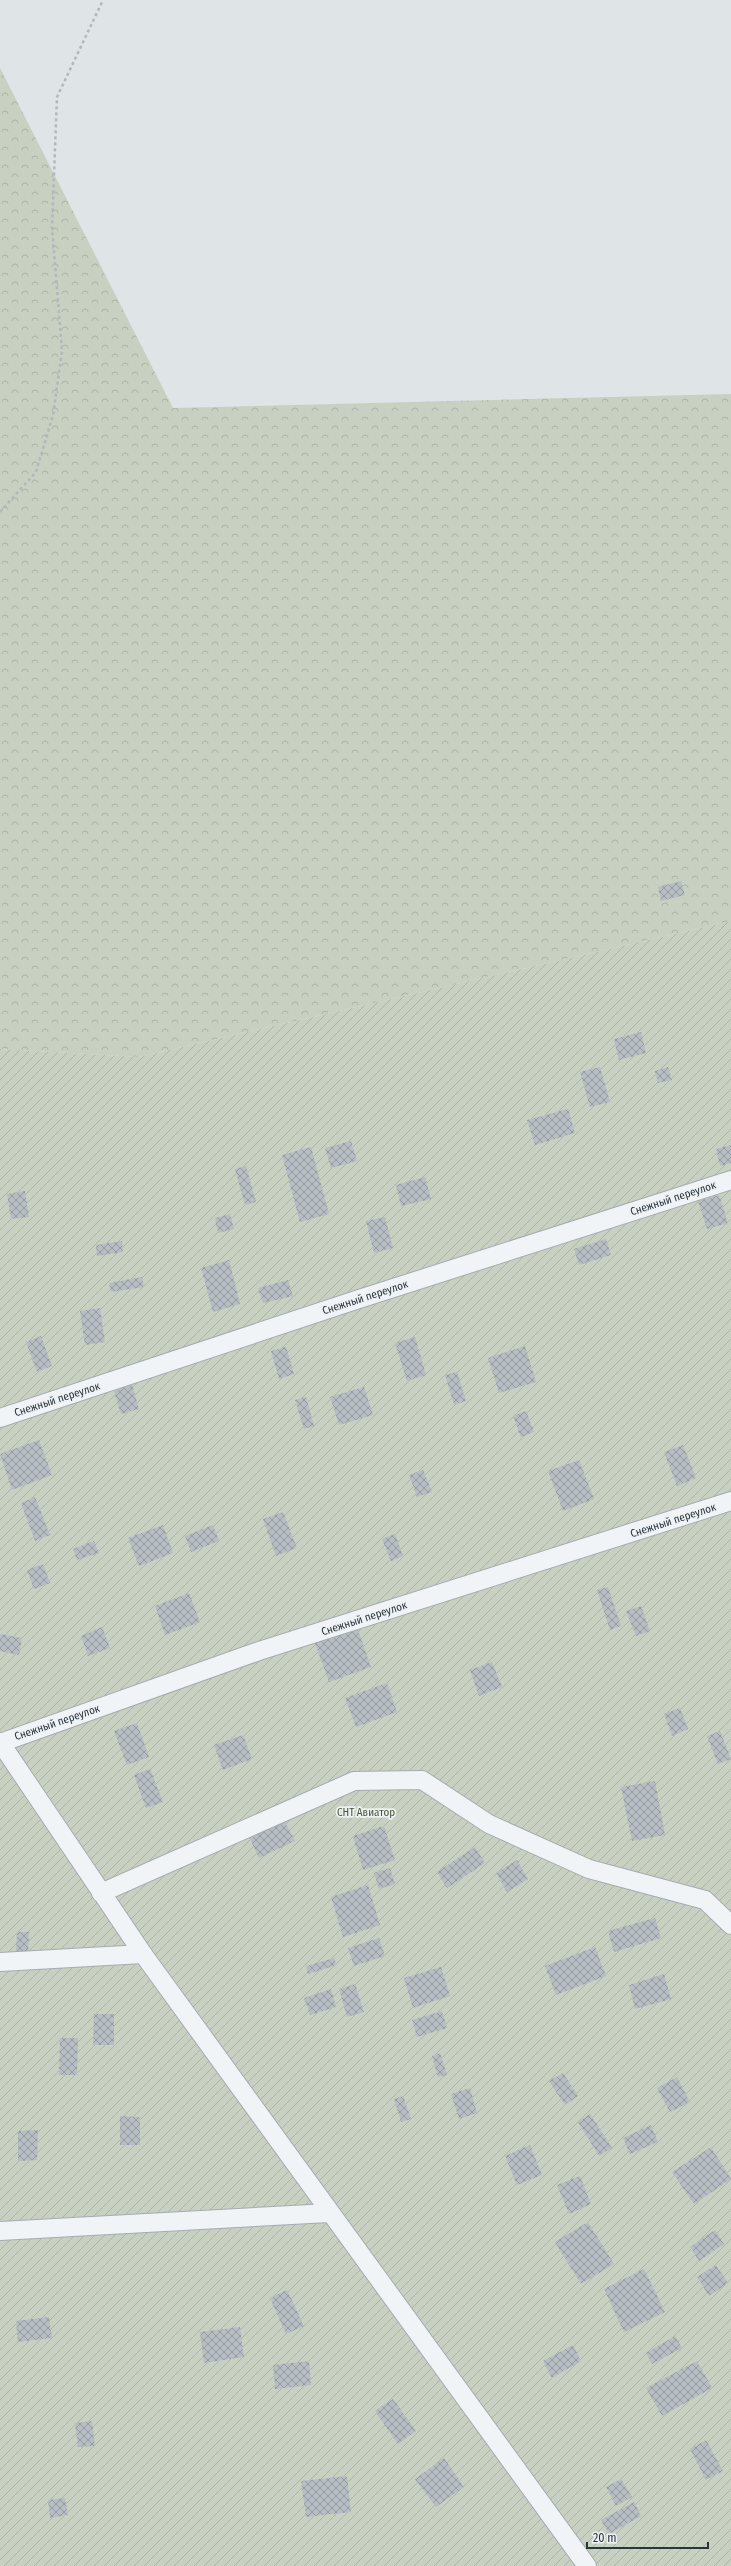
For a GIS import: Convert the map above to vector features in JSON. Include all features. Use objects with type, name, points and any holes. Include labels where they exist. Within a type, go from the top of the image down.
[{"type":"lane","name":"Снежный переулок","points":[[0,1418],[356,1300],[731,1180]]},
{"type":"lane","name":"Снежный переулок","points":[[0,1742],[259,1651],[731,1501]]},
{"type":"lane","points":[[0,1742],[143,1954],[329,2213],[587,2566]]},
{"type":"lane","points":[[101,1893],[354,1781],[422,1780],[489,1824],[589,1869],[705,1900],[731,1924]]},
{"type":"lane","points":[[0,1962],[143,1954]]},
{"type":"lane","points":[[0,2231],[329,2213]]},
{"type":"path","points":[[0,512],[36,472],[53,415],[62,351],[52,227],[57,97],[103,0]]},
{"type":"green space","points":[[0,68],[173,408],[731,394],[731,921],[139,1057],[0,1049]]},
{"type":"green space","name":"СНТ Авиатор","points":[[731,921],[731,2566],[0,2566],[0,1049],[139,1057]]},
{"type":"building","points":[[681,881],[685,895],[661,901],[658,887]]},
{"type":"building","points":[[641,1032],[646,1053],[619,1060],[614,1039]]},
{"type":"building","points":[[600,1067],[610,1102],[590,1107],[580,1072]]},
{"type":"building","points":[[668,1067],[672,1080],[658,1083],[655,1071]]},
{"type":"building","points":[[568,1109],[575,1133],[535,1145],[527,1120]]},
{"type":"building","points":[[351,1141],[357,1161],[331,1168],[325,1148]]},
{"type":"building","points":[[731,1145],[731,1163],[720,1166],[716,1149]]},
{"type":"building","points":[[311,1147],[329,1214],[300,1222],[282,1155]]},
{"type":"building","points":[[246,1166],[256,1202],[245,1205],[235,1169]]},
{"type":"building","points":[[425,1177],[431,1199],[401,1206],[396,1185]]},
{"type":"building","points":[[25,1191],[29,1217],[11,1219],[7,1194]]},
{"type":"building","points":[[719,1195],[728,1223],[707,1229],[698,1201]]},
{"type":"building","points":[[230,1214],[234,1229],[218,1233],[215,1218]]},
{"type":"building","points":[[385,1217],[393,1248],[374,1253],[366,1221]]},
{"type":"building","points":[[606,1239],[611,1255],[579,1265],[574,1249]]},
{"type":"building","points":[[122,1241],[123,1252],[97,1256],[96,1245]]},
{"type":"building","points":[[229,1260],[240,1304],[213,1312],[201,1268]]},
{"type":"building","points":[[142,1277],[144,1287],[111,1292],[109,1283]]},
{"type":"building","points":[[288,1280],[293,1296],[263,1303],[258,1288]]},
{"type":"building","points":[[100,1308],[105,1342],[85,1345],[80,1311]]},
{"type":"building","points":[[41,1336],[52,1366],[37,1372],[26,1342]]},
{"type":"building","points":[[415,1337],[426,1375],[407,1381],[395,1343]]},
{"type":"building","points":[[525,1346],[536,1382],[499,1393],[488,1358]]},
{"type":"building","points":[[286,1347],[294,1374],[279,1379],[271,1351]]},
{"type":"building","points":[[457,1372],[466,1401],[454,1405],[445,1375]]},
{"type":"building","points":[[132,1385],[139,1409],[121,1414],[114,1391]]},
{"type":"building","points":[[364,1387],[373,1415],[339,1425],[330,1397]]},
{"type":"building","points":[[306,1397],[314,1426],[304,1429],[295,1400]]},
{"type":"building","points":[[526,1411],[534,1432],[521,1437],[513,1416]]},
{"type":"building","points":[[39,1440],[52,1475],[12,1490],[0,1454]]},
{"type":"building","points":[[683,1445],[696,1478],[677,1486],[664,1452]]},
{"type":"building","points":[[579,1460],[594,1499],[563,1511],[548,1471]]},
{"type":"building","points":[[423,1470],[432,1492],[417,1497],[409,1475]]},
{"type":"building","points":[[35,1497],[50,1535],[35,1541],[21,1503]]},
{"type":"building","points":[[283,1512],[297,1548],[276,1556],[263,1519]]},
{"type":"building","points":[[163,1525],[173,1553],[139,1566],[128,1538]]},
{"type":"building","points":[[213,1525],[219,1541],[191,1552],[185,1536]]},
{"type":"building","points":[[395,1534],[403,1556],[391,1561],[382,1539]]},
{"type":"building","points":[[94,1541],[99,1553],[77,1560],[73,1549]]},
{"type":"building","points":[[43,1564],[50,1583],[34,1589],[27,1570]]},
{"type":"building","points":[[608,1587],[621,1626],[610,1630],[597,1590]]},
{"type":"building","points":[[189,1593],[200,1622],[165,1635],[155,1606]]},
{"type":"building","points":[[641,1606],[650,1631],[636,1636],[626,1611]]},
{"type":"building","points":[[102,1627],[110,1648],[88,1656],[81,1636]]},
{"type":"building","points":[[357,1627],[371,1667],[329,1682],[315,1643]]},
{"type":"building","points":[[0,1634],[22,1638],[19,1655],[0,1651]]},
{"type":"building","points":[[492,1662],[502,1687],[479,1696],[470,1670]]},
{"type":"building","points":[[387,1683],[397,1712],[356,1727],[345,1698]]},
{"type":"building","points":[[680,1708],[688,1729],[672,1736],[664,1714]]},
{"type":"building","points":[[137,1723],[149,1757],[127,1765],[114,1731]]},
{"type":"building","points":[[720,1731],[731,1759],[718,1764],[707,1736]]},
{"type":"building","points":[[243,1735],[252,1759],[223,1770],[214,1745]]},
{"type":"building","points":[[150,1769],[163,1802],[146,1808],[134,1775]]},
{"type":"building","points":[[655,1781],[665,1835],[632,1841],[621,1787]]},
{"type":"building","points":[[284,1820],[295,1841],[259,1858],[249,1837]]},
{"type":"building","points":[[384,1826],[395,1860],[363,1870],[353,1836]]},
{"type":"building","points":[[475,1847],[485,1863],[447,1888],[437,1872]]},
{"type":"building","points":[[517,1860],[528,1879],[507,1892],[496,1873]]},
{"type":"building","points":[[390,1868],[395,1884],[379,1889],[374,1873]]},
{"type":"building","points":[[368,1885],[380,1925],[343,1937],[331,1897]]},
{"type":"building","points":[[655,1918],[661,1938],[614,1952],[608,1931]]},
{"type":"building","points":[[17,1932],[29,1932],[28,1955],[16,1954]]},
{"type":"building","points":[[379,1938],[385,1956],[354,1966],[348,1948]]},
{"type":"building","points":[[595,1947],[606,1976],[556,1995],[545,1966]]},
{"type":"building","points":[[334,1958],[337,1965],[308,1974],[306,1966]]},
{"type":"building","points":[[441,1967],[450,1996],[413,2008],[404,1978]]},
{"type":"building","points":[[664,1974],[671,1999],[635,2009],[629,1985]]},
{"type":"building","points":[[355,1984],[364,2012],[347,2017],[339,1989]]},
{"type":"building","points":[[331,1989],[336,2007],[310,2015],[304,1998]]},
{"type":"building","points":[[442,2011],[447,2028],[417,2037],[412,2020]]},
{"type":"building","points":[[94,2014],[114,2014],[114,2045],[93,2045]]},
{"type":"building","points":[[60,2038],[78,2038],[77,2075],[59,2075]]},
{"type":"building","points":[[440,2053],[447,2075],[438,2077],[432,2056]]},
{"type":"building","points":[[563,2073],[578,2096],[565,2105],[549,2081]]},
{"type":"building","points":[[677,2077],[690,2102],[670,2112],[657,2088]]},
{"type":"building","points":[[470,2088],[477,2113],[459,2119],[451,2094]]},
{"type":"building","points":[[403,2096],[411,2119],[401,2122],[394,2099]]},
{"type":"building","points":[[590,2114],[612,2148],[599,2156],[578,2122]]},
{"type":"building","points":[[120,2116],[140,2117],[140,2145],[120,2145]]},
{"type":"building","points":[[651,2125],[658,2142],[630,2154],[623,2138]]},
{"type":"building","points":[[38,2130],[37,2160],[18,2161],[18,2131]]},
{"type":"building","points":[[530,2145],[542,2175],[517,2185],[505,2156]]},
{"type":"building","points":[[711,2147],[731,2179],[694,2204],[672,2172]]},
{"type":"building","points":[[580,2176],[591,2204],[569,2214],[557,2185]]},
{"type":"building","points":[[588,2222],[614,2264],[581,2284],[555,2242]]},
{"type":"building","points":[[715,2230],[724,2244],[699,2261],[690,2247]]},
{"type":"building","points":[[716,2265],[728,2283],[709,2296],[697,2277]]},
{"type":"building","points":[[644,2269],[665,2312],[624,2332],[604,2289]]},
{"type":"building","points":[[287,2290],[304,2326],[286,2334],[270,2298]]},
{"type":"building","points":[[49,2317],[52,2338],[18,2342],[16,2321]]},
{"type":"building","points":[[240,2327],[244,2357],[204,2363],[200,2332]]},
{"type":"building","points":[[675,2336],[682,2348],[652,2364],[646,2353]]},
{"type":"building","points":[[573,2345],[581,2361],[552,2378],[543,2361]]},
{"type":"building","points":[[309,2361],[311,2385],[275,2389],[273,2365]]},
{"type":"building","points":[[697,2361],[712,2388],[662,2416],[646,2388]]},
{"type":"building","points":[[393,2399],[416,2431],[398,2444],[375,2411]]},
{"type":"building","points":[[92,2421],[95,2446],[78,2447],[75,2423]]},
{"type":"building","points":[[706,2440],[723,2471],[706,2480],[690,2449]]},
{"type":"building","points":[[444,2458],[464,2487],[436,2507],[415,2479]]},
{"type":"building","points":[[347,2476],[351,2512],[306,2517],[301,2481]]},
{"type":"building","points":[[621,2479],[632,2497],[616,2506],[606,2487]]},
{"type":"building","points":[[65,2498],[68,2515],[50,2518],[48,2500]]},
{"type":"building","points":[[634,2502],[641,2516],[609,2534],[601,2520]]}]
